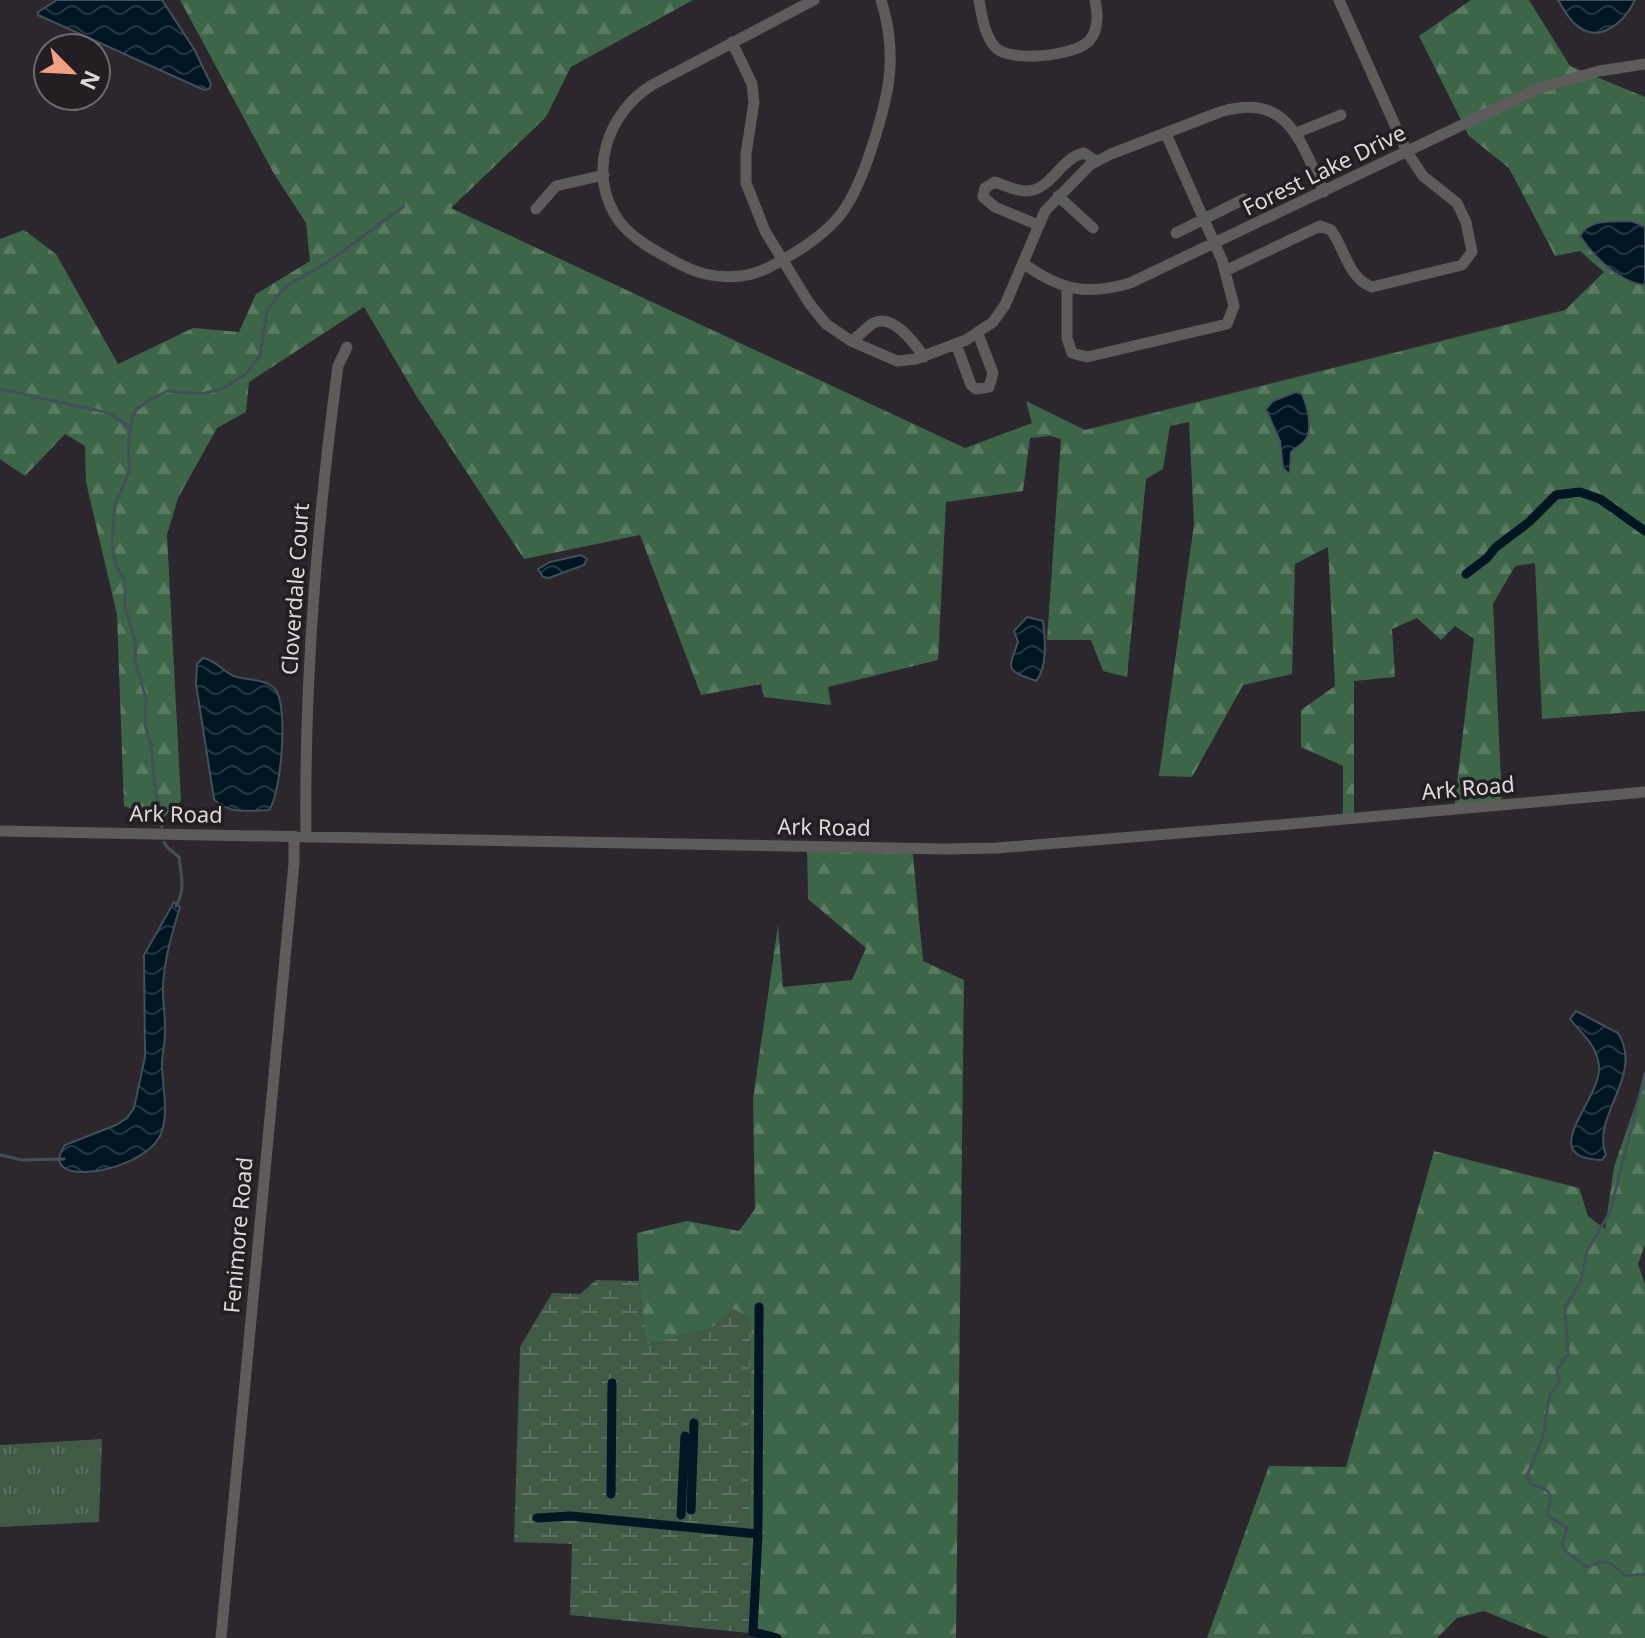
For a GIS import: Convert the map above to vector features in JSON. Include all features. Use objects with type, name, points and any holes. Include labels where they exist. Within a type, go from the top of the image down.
[{"type":"street","points":[[814,0],[664,77],[632,99],[618,116],[604,153],[609,203],[625,227],[660,254],[710,276],[742,276],[782,260],[837,222],[849,207],[857,189],[889,90],[890,59],[881,0]]},
{"type":"street","points":[[979,0],[984,24],[994,46],[1003,53],[1021,57],[1083,47],[1096,31],[1095,0]]},
{"type":"street","points":[[1225,271],[1320,226],[1331,230],[1354,274],[1372,287],[1466,262],[1472,252],[1464,215],[1452,198],[1423,176],[1407,152],[1339,0]]},
{"type":"street","points":[[732,42],[753,93],[746,183],[762,225],[820,318],[851,341],[897,361],[924,357],[978,334],[1000,314],[1024,264],[1038,225],[1058,196],[1096,161],[1220,112],[1247,105],[1273,111],[1287,122],[1296,133],[1324,192]]},
{"type":"street","name":"Forest Lake Drive","points":[[1024,264],[1044,279],[1067,288],[1093,291],[1130,283],[1555,82],[1613,67],[1645,64]]},
{"type":"street","points":[[1296,133],[1341,115]]},
{"type":"street","points":[[1067,288],[1068,344],[1076,356],[1087,357],[1227,324],[1234,306],[1225,271],[1216,244],[1166,134]]},
{"type":"street","points":[[1038,225],[990,204],[983,197],[985,188],[995,182],[1021,191],[1034,190],[1077,154],[1084,153],[1096,161]]},
{"type":"street","points":[[536,209],[556,186],[604,175]]},
{"type":"street","points":[[1058,196],[1093,228]]},
{"type":"street","points":[[1176,233],[1244,199]]},
{"type":"street","points":[[851,341],[873,323],[883,322],[907,333],[924,357]]},
{"type":"street","points":[[956,344],[971,385],[976,389],[989,387],[993,373],[978,334]]},
{"type":"street","name":"Cloverdale Court","points":[[300,837],[314,564],[338,366],[347,347]]},
{"type":"street","name":"Ark Road","points":[[0,831],[997,848],[1645,792]]},
{"type":"street","name":"Fenimore Road","points":[[221,1638],[294,863],[300,837]]},
{"type":"green space","points":[[180,0],[693,0],[571,67],[546,117],[451,208],[965,448],[1032,423],[1026,401],[1085,430],[1565,310],[1604,272],[1580,251],[1555,256],[1509,168],[1469,136],[1419,36],[1471,0],[1529,0],[1570,66],[1645,97],[1645,711],[1542,719],[1535,563],[1515,566],[1493,604],[1502,805],[1454,809],[1474,639],[1455,626],[1441,640],[1417,618],[1392,629],[1395,677],[1354,681],[1354,818],[1343,819],[1343,766],[1301,747],[1301,710],[1335,686],[1328,547],[1295,564],[1292,674],[1243,685],[1192,777],[1159,776],[1194,524],[1189,422],[1170,426],[1163,469],[1146,479],[1127,677],[1103,671],[1091,640],[1047,640],[1061,439],[1050,436],[1030,438],[1023,491],[946,502],[938,660],[828,687],[831,705],[764,697],[761,684],[701,695],[640,535],[524,559],[417,397],[364,307],[249,382],[246,412],[217,428],[178,498],[167,535],[181,801],[161,820],[124,806],[117,615],[86,482],[85,446],[65,434],[25,476],[0,459],[0,239],[24,230],[56,254],[118,364],[193,328],[239,332],[256,294],[310,261],[306,223],[273,172]]},
{"type":"green space","points":[[807,844],[912,845],[923,961],[964,980],[956,1638],[785,1638],[749,1633],[750,1318],[646,1345],[637,1233],[687,1221],[739,1231],[755,1209],[753,1099],[778,925],[783,987],[852,980],[866,948],[808,899]]},
{"type":"green space","points":[[1645,1077],[1645,1245],[1638,1264],[1645,1284],[1645,1638],[1550,1638],[1484,1611],[1457,1618],[1437,1638],[1207,1638],[1269,1466],[1346,1467],[1434,1151],[1579,1188],[1588,1216],[1605,1229],[1614,1167]]},
{"type":"green space","points":[[596,1280],[639,1281],[647,1345],[714,1326],[731,1308],[750,1317],[749,1633],[570,1615],[572,1544],[514,1542],[520,1347],[552,1293],[580,1294]]},
{"type":"green space","points":[[102,1439],[99,1522],[0,1527],[0,1445]]},
{"type":"water","points":[[57,0],[162,0],[194,49],[211,84],[209,89],[204,90],[112,48],[112,32],[76,32],[38,15]]},
{"type":"water","points":[[1558,0],[1635,0],[1617,24],[1600,32],[1591,32],[1573,22]]},
{"type":"water","points":[[1610,221],[1631,221],[1645,226],[1645,285],[1617,274],[1592,252],[1580,236],[1589,226]]},
{"type":"water","points":[[1296,392],[1302,394],[1304,399],[1309,429],[1305,441],[1291,452],[1288,473],[1283,468],[1280,441],[1266,409],[1273,401]]},
{"type":"water","points":[[581,555],[587,559],[584,565],[549,578],[543,577],[538,569],[550,562]]},
{"type":"water","points":[[1027,617],[1043,621],[1044,660],[1036,681],[1014,671],[1011,664],[1018,642],[1014,631]]},
{"type":"water","points":[[203,658],[234,676],[271,685],[279,698],[282,750],[277,787],[269,810],[232,809],[214,799],[196,684],[197,664]]},
{"type":"water","points":[[174,902],[180,907],[163,984],[165,1110],[160,1136],[149,1149],[114,1167],[77,1172],[64,1168],[59,1159],[65,1145],[116,1125],[127,1118],[134,1108],[145,1057],[144,955]]},
{"type":"water","points":[[1576,1011],[1618,1033],[1625,1049],[1622,1080],[1605,1126],[1603,1140],[1606,1155],[1602,1160],[1582,1157],[1573,1149],[1576,1125],[1597,1080],[1599,1066],[1592,1046],[1570,1019]]},
{"type":"waterway","points":[[162,827],[151,745],[145,725],[146,699],[136,664],[135,640],[125,608],[125,580],[116,566],[112,542],[115,504],[130,471],[128,445],[132,418],[145,403],[167,391],[202,394],[221,389],[245,375],[260,356],[267,311],[280,293],[404,206]]},
{"type":"waterway","points":[[0,389],[109,413],[130,428]]},
{"type":"waterway","points":[[1466,574],[1529,522],[1556,495],[1580,492],[1600,499],[1645,531]]},
{"type":"waterway","points":[[164,842],[179,857],[182,888],[176,906]]},
{"type":"waterway","points":[[1645,1074],[1610,1212],[1587,1251],[1581,1280],[1565,1308],[1568,1354],[1557,1370],[1560,1381],[1550,1395],[1542,1440],[1527,1476],[1530,1484],[1543,1488],[1549,1494],[1547,1515],[1567,1528],[1562,1544],[1564,1550],[1587,1567],[1605,1562],[1626,1576],[1645,1574]]},
{"type":"waterway","points":[[0,1155],[22,1160],[64,1159]]},
{"type":"waterway","points":[[759,1307],[758,1534],[753,1632],[777,1638]]},
{"type":"waterway","points":[[611,1494],[612,1383]]},
{"type":"waterway","points":[[691,1510],[694,1423]]},
{"type":"waterway","points":[[681,1515],[685,1436]]},
{"type":"waterway","points":[[537,1518],[571,1516],[758,1534]]}]
